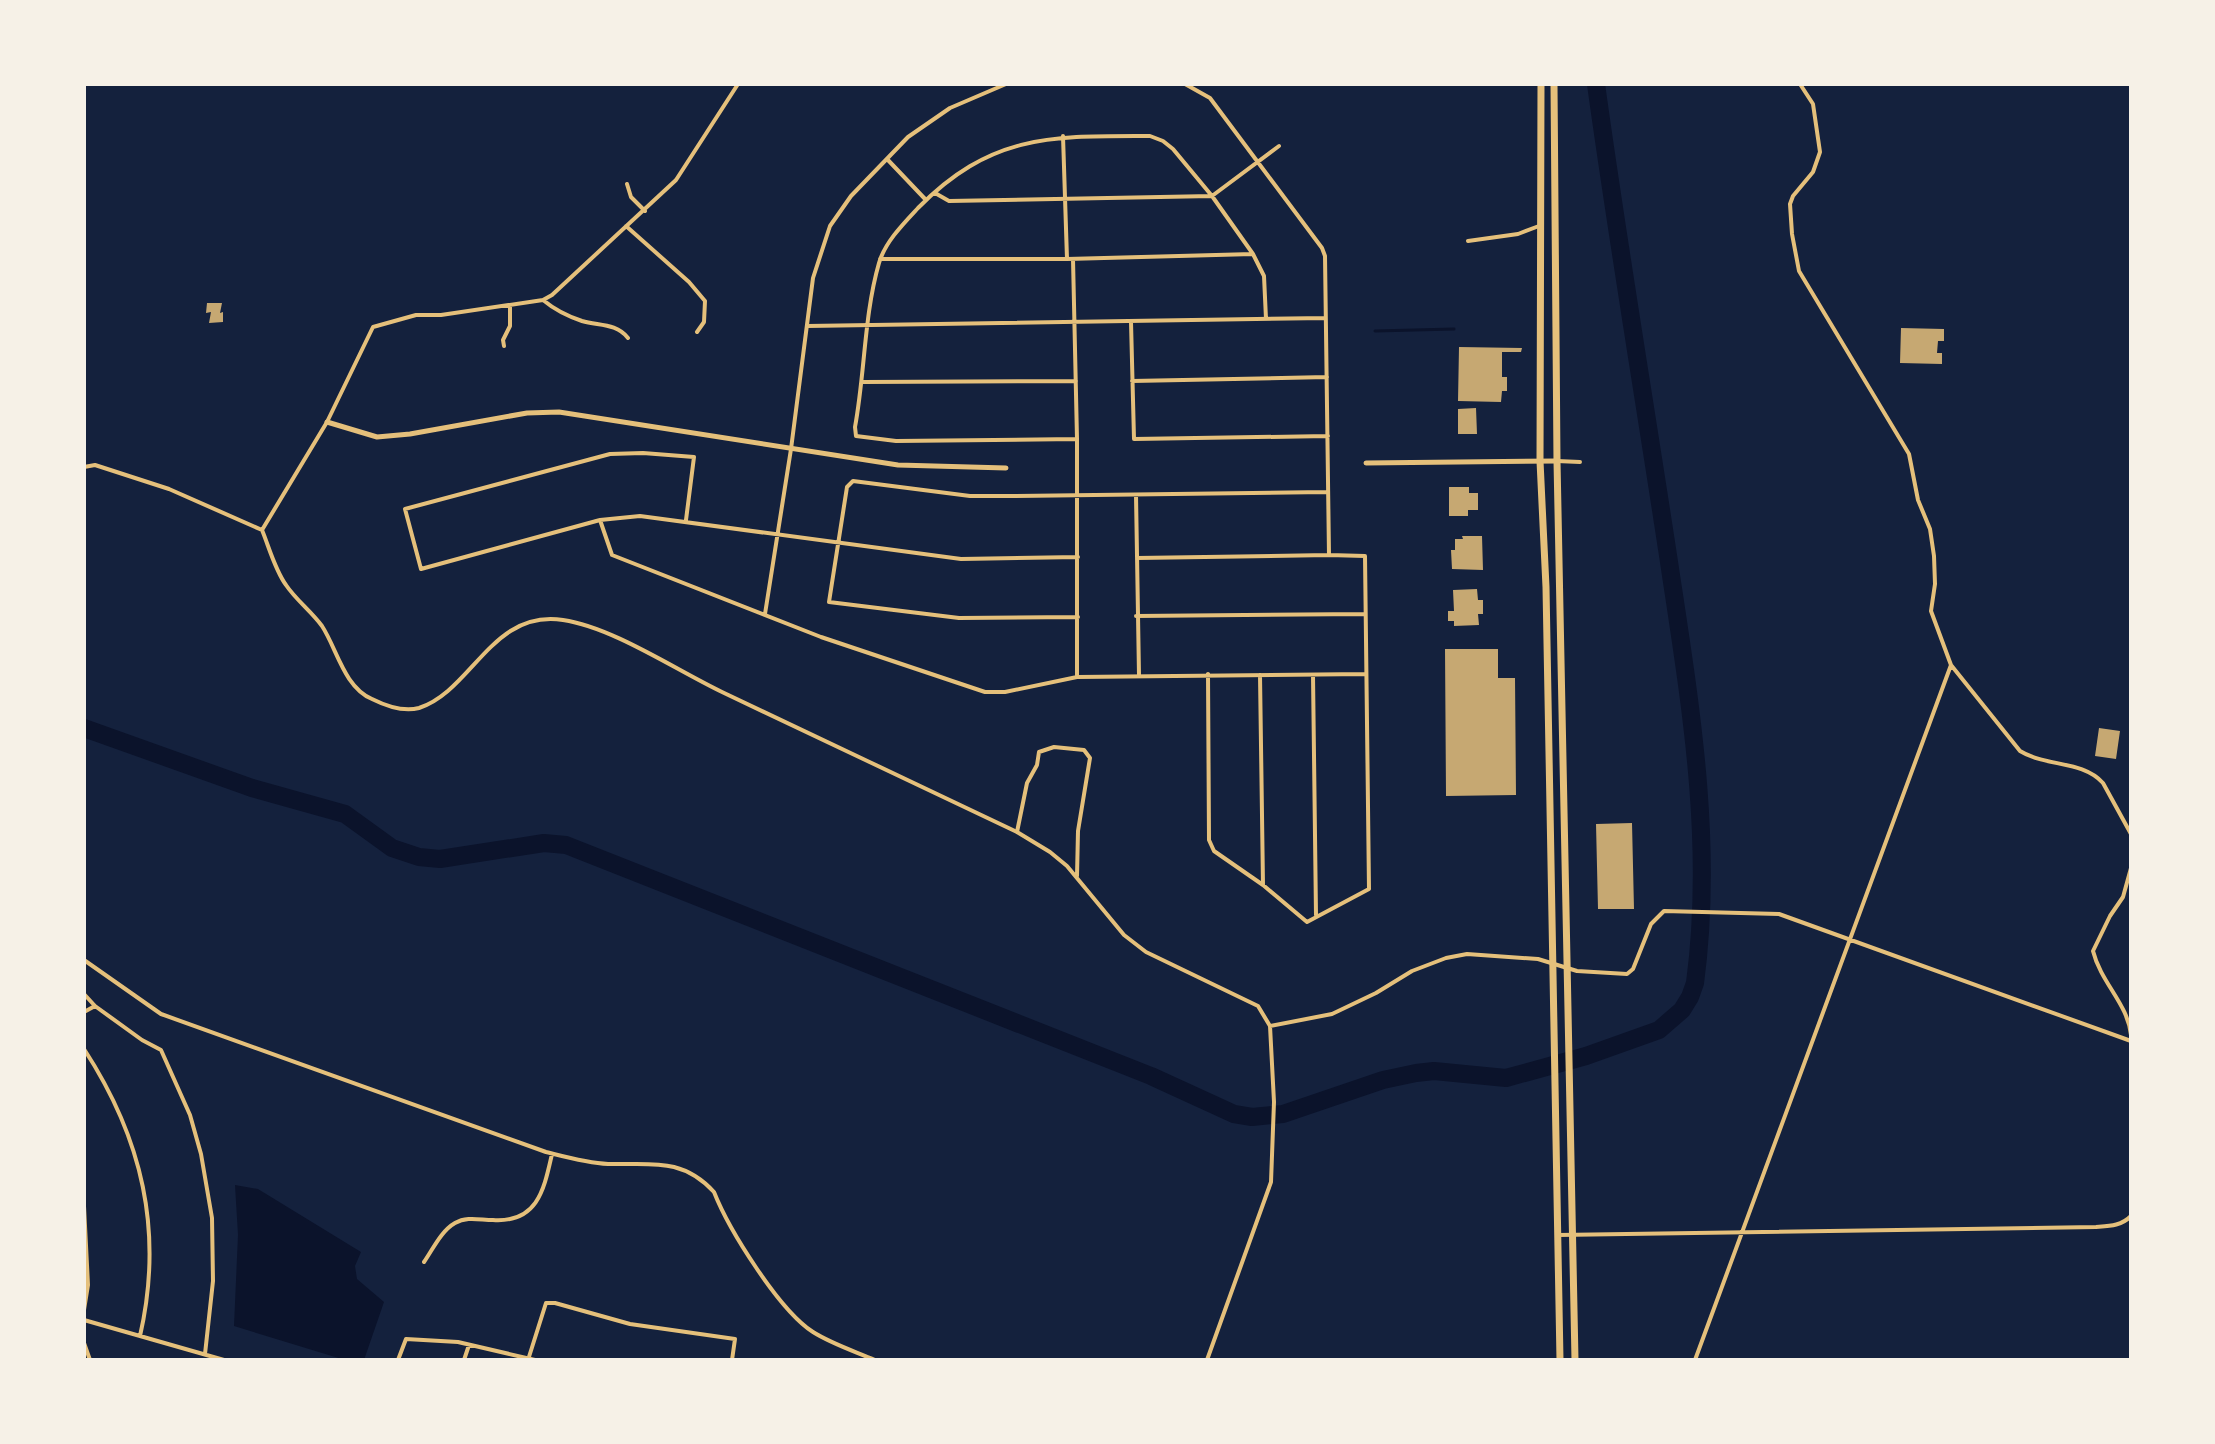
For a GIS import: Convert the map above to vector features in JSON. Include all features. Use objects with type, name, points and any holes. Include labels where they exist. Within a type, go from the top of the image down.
[{"type":"main road","points":[[1541,84],[1540,461],[1546,587],[1560,1360]]},
{"type":"main road","points":[[1554,84],[1557,461],[1575,1360]]},
{"type":"street","points":[[262,530],[327,422],[373,327],[416,315],[441,315],[510,305],[543,300],[552,295],[676,180],[738,84]]},
{"type":"street","points":[[765,615],[813,278],[830,226],[851,196],[908,137],[950,108],[1006,84]]},
{"type":"street","points":[[1185,84],[1210,98],[1325,256],[1329,555]]},
{"type":"street","points":[[1800,84],[1813,104],[1820,152],[1813,172],[1790,204],[1799,271],[1909,454],[1918,500],[1930,529],[1934,556],[1935,584],[1931,611],[1951,665],[2020,751],[2031,758],[2086,770],[2097,776],[2131,834]]},
{"type":"street","points":[[1063,136],[1075,321],[1077,677]]},
{"type":"street","points":[[1077,439],[896,441],[856,436],[880,259],[902,225],[949,181],[1004,149],[1063,136],[1150,136],[1163,141],[1212,196],[1253,254],[1264,276],[1266,319]]},
{"type":"street","points":[[935,193],[949,201],[1212,196],[1279,146]]},
{"type":"street","points":[[887,159],[926,200]]},
{"type":"street","points":[[627,184],[631,197],[645,211]]},
{"type":"street","points":[[626,226],[689,282],[705,301],[704,322],[697,332]]},
{"type":"street","points":[[1468,241],[1518,234],[1539,226]]},
{"type":"street","points":[[880,259],[1070,259],[1253,254]]},
{"type":"street","points":[[543,300],[556,311],[584,322],[622,330],[628,338]]},
{"type":"street","points":[[504,346],[503,340],[510,326],[510,305]]},
{"type":"street","points":[[807,326],[1326,318]]},
{"type":"street","points":[[1131,322],[1134,439],[1328,436]]},
{"type":"street","points":[[1132,381],[1327,377]]},
{"type":"street","points":[[863,382],[1076,381]]},
{"type":"street","points":[[327,422],[377,437],[527,413],[559,412],[908,466],[1006,468]]},
{"type":"street","points":[[686,520],[694,457],[658,453],[610,454],[405,509],[421,569],[600,520],[640,516],[961,559],[1078,557]]},
{"type":"street","points":[[1366,463],[1580,462]]},
{"type":"street","points":[[84,467],[95,465],[169,489],[262,530],[284,584],[322,626],[350,680],[368,698],[397,708],[417,708],[439,698],[491,644],[528,622],[560,619],[580,624],[626,643],[719,691],[1017,832],[1050,852],[1077,876],[1124,935],[1146,952],[1258,1006],[1270,1026],[1274,1102],[1271,1182],[1207,1360]]},
{"type":"street","points":[[1078,617],[959,618],[829,602],[847,487],[853,481],[970,496],[1327,492]]},
{"type":"street","points":[[1136,495],[1139,675]]},
{"type":"street","points":[[600,520],[612,555],[821,637],[985,692],[1005,692],[1077,677],[1366,674]]},
{"type":"street","points":[[1137,558],[1365,556],[1369,889],[1307,922],[1263,885],[1214,851],[1209,840],[1208,674]]},
{"type":"street","points":[[1136,616],[1365,614]]},
{"type":"street","points":[[1695,1360],[1951,665]]},
{"type":"street","points":[[1260,674],[1263,885]]},
{"type":"street","points":[[1313,675],[1316,915]]},
{"type":"street","points":[[1017,832],[1027,783],[1037,765],[1039,752],[1054,747],[1084,750],[1090,758],[1078,831],[1077,876]]},
{"type":"street","points":[[2131,868],[2123,897],[2093,951],[2102,978],[2127,1015],[2131,1035]]},
{"type":"street","points":[[1270,1026],[1332,1014],[1412,971],[1467,954],[1538,959],[1577,971],[1627,974],[1633,969],[1651,924],[1664,911],[1779,914],[2131,1041]]},
{"type":"street","points":[[84,960],[161,1014],[552,1154],[607,1164],[665,1163],[703,1180],[714,1192],[764,1279],[794,1317],[813,1332],[875,1360]]},
{"type":"street","points":[[84,994],[95,1006],[161,1050],[190,1115],[201,1154],[212,1218],[213,1281],[205,1354]]},
{"type":"street","points":[[84,1012],[95,1006]]},
{"type":"street","points":[[84,1049],[129,1131],[143,1189],[151,1246],[149,1297],[140,1336]]},
{"type":"street","points":[[424,1262],[446,1229],[458,1221],[471,1218],[512,1220],[539,1201],[552,1154]]},
{"type":"street","points":[[84,1206],[88,1285],[84,1310]]},
{"type":"street","points":[[1558,1235],[2096,1227],[2116,1225],[2131,1216]]},
{"type":"street","points":[[528,1359],[546,1303],[555,1303],[630,1324],[735,1339],[732,1360]]},
{"type":"street","points":[[84,1320],[224,1360]]},
{"type":"street","points":[[398,1360],[406,1339],[469,1345],[535,1360]]},
{"type":"street","points":[[84,1343],[90,1360]]},
{"type":"street","points":[[464,1360],[469,1345]]},
{"type":"water","points":[[235,1185],[258,1189],[361,1252],[355,1266],[357,1279],[384,1302],[364,1360],[345,1360],[234,1326],[238,1235]]},
{"type":"building","points":[[207,303],[222,303],[220,313],[223,312],[223,322],[209,323],[211,312],[206,313]]},
{"type":"building","points":[[1901,328],[1944,329],[1944,341],[1938,341],[1937,353],[1942,353],[1942,364],[1900,363]]},
{"type":"building","points":[[1459,347],[1522,348],[1521,352],[1502,352],[1502,377],[1507,377],[1507,391],[1502,391],[1501,402],[1458,401]]},
{"type":"building","points":[[1476,408],[1477,434],[1458,434],[1458,409]]},
{"type":"building","points":[[1449,487],[1469,487],[1469,493],[1478,493],[1478,510],[1468,510],[1468,516],[1449,516]]},
{"type":"building","points":[[1462,536],[1482,536],[1483,570],[1452,569],[1451,550],[1455,550],[1455,539],[1463,539]]},
{"type":"building","points":[[1477,589],[1478,600],[1483,600],[1483,614],[1478,614],[1479,625],[1454,626],[1454,621],[1448,621],[1448,611],[1454,611],[1453,590]]},
{"type":"building","points":[[1445,649],[1498,649],[1498,678],[1515,678],[1516,795],[1446,796]]},
{"type":"building","points":[[2099,728],[2120,731],[2116,759],[2095,756]]},
{"type":"building","points":[[1632,823],[1634,909],[1598,909],[1596,824]]},
{"type":"waterway","points":[[84,728],[252,788],[345,814],[392,848],[419,857],[440,859],[544,843],[566,845],[1151,1076],[1234,1114],[1252,1117],[1283,1114],[1383,1080],[1416,1073],[1434,1071],[1506,1078],[1586,1056],[1659,1030],[1682,1010],[1695,983],[1700,930],[1701,824],[1685,667],[1596,84]]},
{"type":"waterway","points":[[1375,331],[1454,329]]}]
